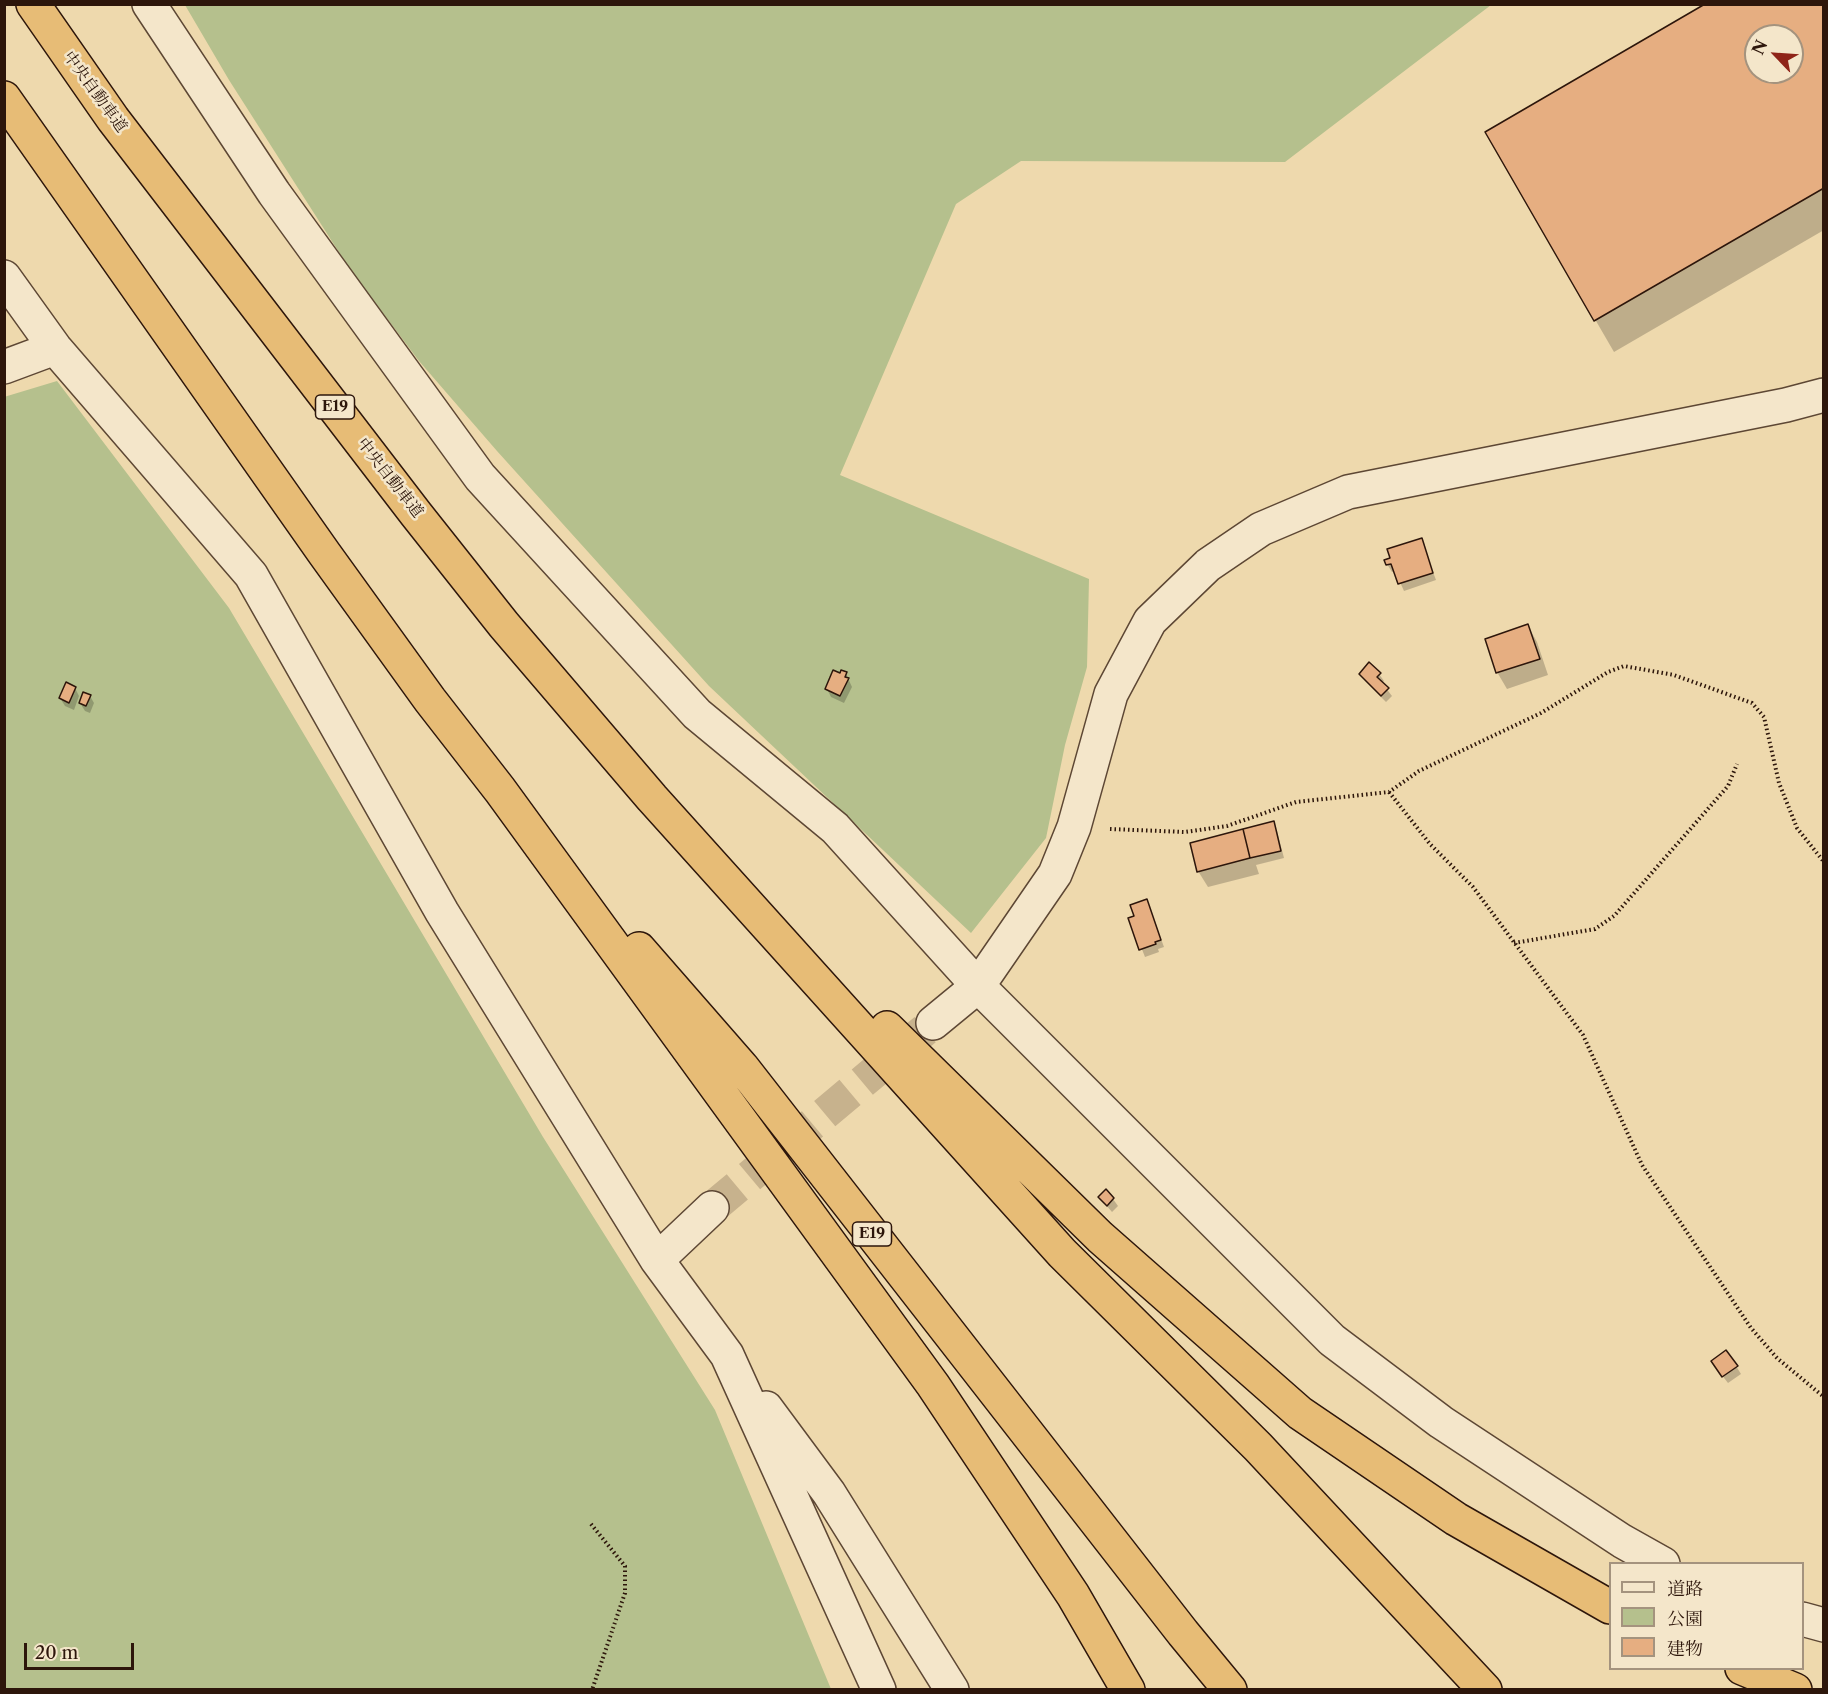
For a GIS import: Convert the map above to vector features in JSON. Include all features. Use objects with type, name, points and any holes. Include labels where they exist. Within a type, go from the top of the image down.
[{"type":"highway","name":"中央自動車道","points":[[33,4],[113,119],[416,514],[504,625],[652,798]]},
{"type":"highway","name":"E19","points":[[4,99],[430,700],[500,790],[933,1385],[1073,1595],[1128,1689]]},
{"type":"highway","name":"E19","points":[[500,790],[742,1066],[1183,1633],[1230,1689]]},
{"type":"highway","points":[[652,798],[1100,1237],[1300,1413],[1456,1518],[1609,1607]]},
{"type":"highway","points":[[652,798],[1062,1253],[1258,1447],[1485,1689]]},
{"type":"highway","points":[[1747,1670],[1795,1689]]},
{"type":"street","points":[[149,4],[274,193],[480,477],[697,714],[835,828],[978,986],[1332,1340],[1441,1422],[1622,1541],[1661,1562]]},
{"type":"street","points":[[4,277],[55,348],[251,575],[442,912],[657,1260],[829,1493],[952,1689]]},
{"type":"street","points":[[4,367],[55,348]]},
{"type":"street","points":[[933,1023],[978,986],[1055,874],[1074,827],[1111,693],[1150,621],[1208,565],[1261,529],[1348,492],[1786,405],[1824,395]]},
{"type":"street","points":[[657,1260],[711,1208]]},
{"type":"street","points":[[727,1355],[879,1689]]},
{"type":"street","points":[[1804,1619],[1824,1625]]},
{"type":"path","points":[[1074,827],[1185,832],[1227,826],[1296,802],[1389,792],[1419,771],[1541,713],[1608,672],[1624,666],[1674,675],[1752,703],[1764,717],[1779,783],[1797,828],[1824,862]]},
{"type":"path","points":[[1513,943],[1595,929],[1614,916],[1728,786],[1737,764]]},
{"type":"path","points":[[1389,792],[1430,844],[1473,887],[1582,1035],[1642,1165],[1750,1328],[1777,1358],[1824,1397]]},
{"type":"path","points":[[591,1524],[625,1566],[625,1593],[592,1689]]},
{"type":"green space","points":[[185,5],[1491,5],[1285,162],[1021,161],[956,204],[840,475],[1089,579],[1087,667],[1065,745],[1046,838],[971,933],[709,686],[419,361],[349,268],[229,80]]},
{"type":"green space","points":[[57,381],[229,608],[543,1137],[715,1410],[831,1689],[5,1690],[4,397]]},
{"type":"building","points":[[1705,4],[1824,4],[1824,188],[1594,321],[1485,132]]},
{"type":"building","points":[[1422,538],[1433,573],[1398,584],[1391,564],[1386,565],[1384,560],[1390,558],[1387,549]]},
{"type":"building","points":[[1528,624],[1540,659],[1496,673],[1485,639]]},
{"type":"building","points":[[1369,662],[1381,673],[1377,677],[1389,688],[1381,696],[1359,674]]},
{"type":"building","points":[[833,670],[840,673],[841,670],[847,672],[845,677],[849,678],[840,696],[825,689]]},
{"type":"building","points":[[66,682],[76,687],[69,703],[59,698]]},
{"type":"building","points":[[83,692],[91,695],[86,706],[79,703]]},
{"type":"building","points":[[1274,821],[1281,851],[1250,858],[1243,829]]},
{"type":"building","points":[[1243,829],[1250,858],[1197,872],[1190,843]]},
{"type":"building","points":[[1147,899],[1161,940],[1139,950],[1128,918],[1134,916],[1130,905]]},
{"type":"building","points":[[1106,1189],[1114,1198],[1107,1206],[1098,1197]]},
{"type":"building","points":[[1726,1350],[1738,1366],[1722,1377],[1711,1361]]},
{"type":"tunnel","points":[[712,1208],[933,1023]]}]
